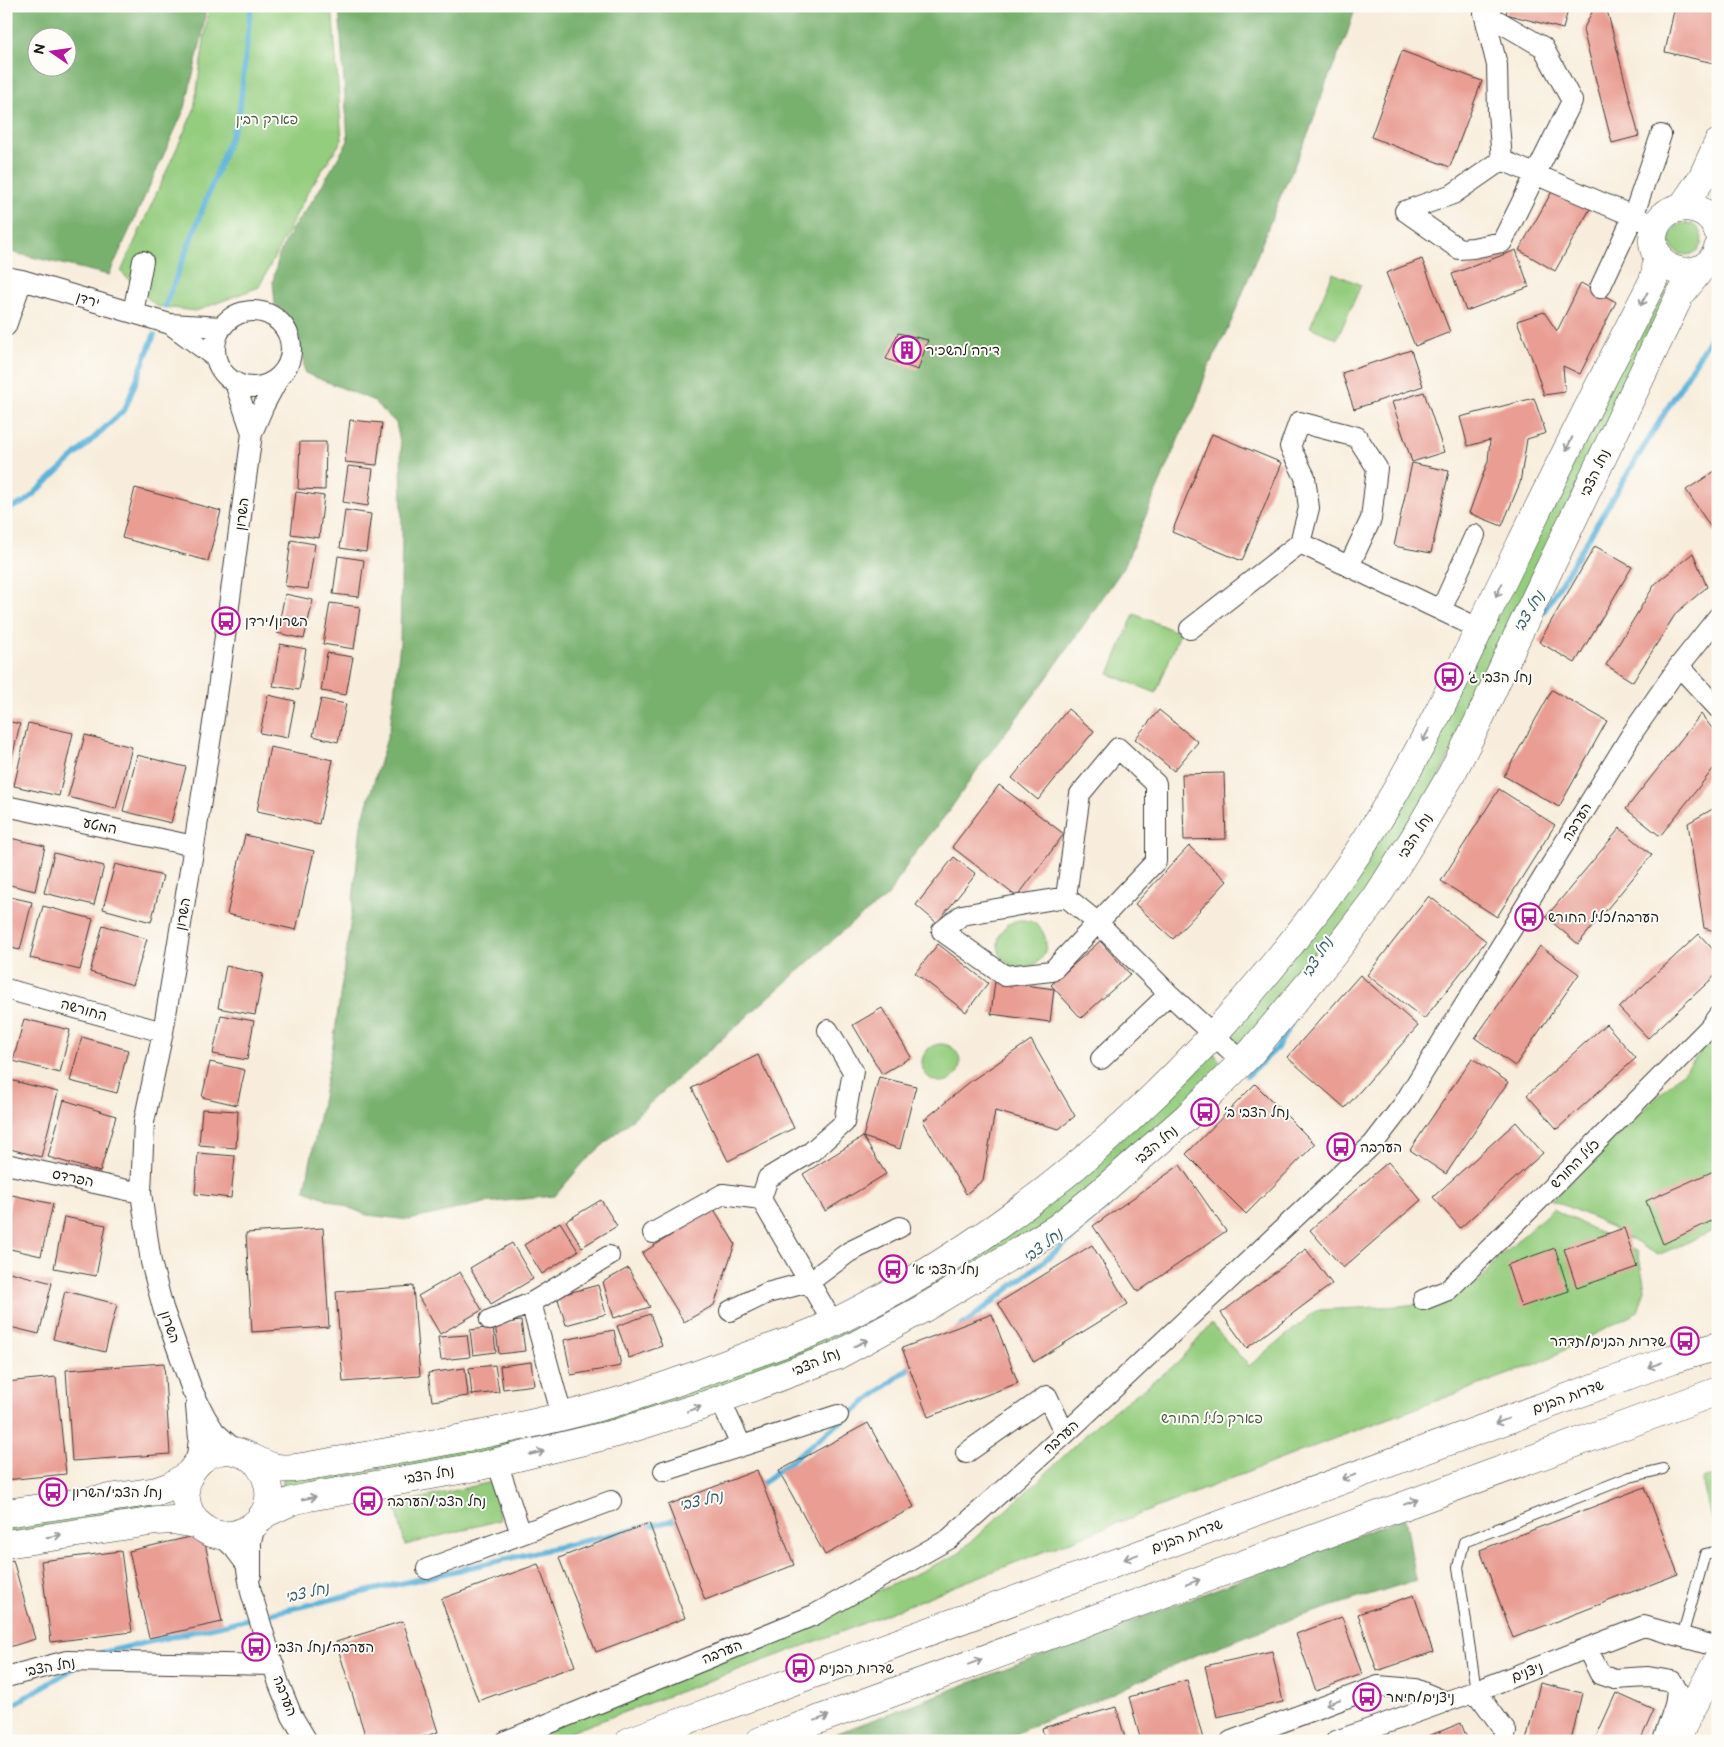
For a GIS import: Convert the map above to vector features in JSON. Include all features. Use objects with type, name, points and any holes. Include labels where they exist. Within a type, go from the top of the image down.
[{"type":"street","points":[[1484,13],[1543,48],[1572,101],[1502,242],[1459,249],[1405,211],[1453,194],[1502,160],[1497,65],[1484,13]]},
{"type":"street","points":[[1600,288],[1645,222],[1661,135]]},
{"type":"street","points":[[1682,207],[1702,178],[1718,143]]},
{"type":"street","points":[[1502,160],[1645,222],[1662,217],[1671,210],[1693,207],[1704,211],[1712,218],[1718,230]]},
{"type":"street","name":"נחל הצבי","points":[[246,1456],[275,1468],[288,1469],[437,1443],[609,1404],[695,1376],[786,1342],[833,1323],[909,1282],[979,1240],[1039,1197],[1124,1126],[1165,1087],[1214,1035],[1298,936],[1379,820],[1435,718],[1577,427],[1653,281],[1657,253],[1654,249],[1653,237],[1645,222]]},
{"type":"street","points":[[1657,253],[1659,259],[1668,267],[1678,272],[1689,272],[1713,255]]},
{"type":"street","name":"נחל הצבי","points":[[259,1520],[292,1501],[497,1462],[617,1433],[720,1400],[836,1356],[924,1308],[1057,1228],[1094,1198],[1187,1117],[1249,1055],[1331,957],[1376,898],[1451,775],[1479,720],[1680,295],[1713,255]]},
{"type":"street","points":[[133,313],[143,261]]},
{"type":"street","points":[[6,326],[14,278]]},
{"type":"street","name":"ירדן","points":[[14,278],[170,324],[222,327]]},
{"type":"street","points":[[257,311],[269,314],[279,321],[287,331],[290,355],[286,367],[279,377],[269,384],[257,387],[235,383],[226,376],[216,358],[215,347],[222,327],[228,320],[245,312],[257,311]]},
{"type":"street","name":"ירדן","points":[[170,324],[216,358]]},
{"type":"street","name":"השרון","points":[[193,1469],[199,1439],[197,1414],[192,1390],[164,1308],[151,1262],[141,1193],[144,1122],[162,1032],[194,846],[217,694],[252,433],[279,377]]},
{"type":"street","name":"השרון","points":[[235,383],[252,433]]},
{"type":"street","points":[[1190,629],[1300,543],[1309,508],[1305,477],[1290,448],[1299,422],[1358,437],[1377,468],[1372,519],[1348,566]]},
{"type":"street","points":[[1441,610],[1475,535]]},
{"type":"street","points":[[1300,543],[1480,629]]},
{"type":"street","name":"הערבה","points":[[506,1741],[814,1615],[949,1539],[1064,1434],[1373,1144],[1403,1105],[1633,732],[1679,666],[1718,617]]},
{"type":"street","points":[[1679,666],[1718,708]]},
{"type":"street","points":[[1066,897],[1080,794],[1118,748],[1156,784],[1156,860],[1098,923],[1052,971],[1005,976],[942,931],[962,915],[1066,897],[1098,923],[1169,994],[1242,1061]]},
{"type":"street","name":"המטע","points":[[6,806],[194,846]]},
{"type":"street","name":"החורשה","points":[[6,989],[162,1032]]},
{"type":"street","points":[[1102,1059],[1169,994]]},
{"type":"street","name":"כליל החורש","points":[[1423,1300],[1448,1290],[1569,1170],[1702,1035],[1718,1016]]},
{"type":"street","points":[[828,1030],[853,1072],[844,1123],[811,1152],[768,1178],[761,1199],[833,1323]]},
{"type":"street","name":"הפרדס","points":[[6,1164],[141,1193]]},
{"type":"street","points":[[653,1234],[723,1194],[761,1199]]},
{"type":"street","points":[[730,1311],[767,1292],[808,1282],[849,1252],[900,1227]]},
{"type":"street","points":[[490,1320],[530,1303],[609,1256]]},
{"type":"street","points":[[530,1303],[562,1416]]},
{"type":"street","name":"שדרות הבנים","points":[[630,1741],[1673,1358],[1718,1346]]},
{"type":"street","name":"השרון","points":[[192,1390],[215,1432],[246,1456]]},
{"type":"street","points":[[760,1741],[1718,1391]]},
{"type":"street","points":[[966,1454],[1047,1396],[1064,1434]]},
{"type":"street","points":[[720,1400],[741,1445]]},
{"type":"street","points":[[664,1471],[838,1415]]},
{"type":"street","points":[[6,1513],[157,1491],[171,1486],[206,1456],[218,1451],[232,1450],[246,1456],[264,1470],[270,1488],[269,1502],[259,1520],[243,1532],[230,1535],[173,1520],[6,1544]]},
{"type":"street","points":[[497,1462],[521,1534]]},
{"type":"street","points":[[193,1469],[185,1486],[185,1497],[193,1517],[209,1530]]},
{"type":"street","points":[[427,1569],[611,1501]]},
{"type":"street","name":"הערבה","points":[[251,1592],[251,1542],[259,1520]]},
{"type":"street","name":"הערבה","points":[[209,1530],[234,1548],[246,1564],[251,1592],[274,1665],[292,1716],[307,1741]]},
{"type":"street","name":"ניצנים","points":[[1336,1741],[1476,1691],[1644,1626],[1718,1647]]},
{"type":"street","points":[[1587,1648],[1600,1674],[1615,1679],[1648,1676],[1672,1681],[1677,1690],[1675,1705],[1663,1741]]},
{"type":"street","points":[[1677,1741],[1683,1725],[1718,1660]]},
{"type":"street","name":"נחל הצבי","points":[[6,1676],[67,1661],[274,1665]]},
{"type":"street","points":[[1231,1741],[1378,1686],[1415,1689],[1446,1702]]},
{"type":"street","points":[[1476,1691],[1506,1732],[1503,1741]]},
{"type":"lane","points":[[1476,1691],[1458,1567],[1464,1542],[1630,1477],[1663,1469]]},
{"type":"lane","points":[[1682,1637],[1705,1554],[1718,1551]]},
{"type":"green space","points":[[6,6],[206,6],[202,36],[185,108],[109,275],[6,251]]},
{"type":"green space","name":"פארק רבין","points":[[209,6],[332,6],[342,140],[309,190],[259,287],[196,311],[156,306],[121,272],[194,110]]},
{"type":"green space","points":[[339,6],[1356,6],[1309,132],[1278,202],[1232,320],[1207,370],[1195,407],[1181,433],[1124,567],[1044,682],[979,767],[949,811],[912,857],[887,897],[852,923],[584,1162],[555,1196],[484,1203],[409,1220],[367,1215],[305,1190],[333,1045],[351,919],[361,825],[390,728],[400,643],[401,447],[396,423],[372,400],[305,373],[295,326],[284,311],[275,305],[273,281],[279,255],[291,230],[315,197],[348,141]]},
{"type":"green space","points":[[1686,223],[1692,224],[1697,228],[1701,233],[1701,245],[1697,250],[1692,254],[1686,255],[1680,254],[1675,250],[1671,245],[1670,239],[1671,233],[1675,228],[1680,224]]},
{"type":"green space","points":[[1333,273],[1361,285],[1337,339],[1310,327]]},
{"type":"green space","points":[[1658,280],[1681,290],[1399,857],[1246,1053],[1223,1032],[1360,856]]},
{"type":"green space","points":[[1134,614],[1180,633],[1156,693],[1109,674]]},
{"type":"green space","points":[[1022,920],[1031,922],[1039,927],[1044,935],[1046,944],[1044,953],[1039,961],[1031,966],[1022,968],[1013,966],[1005,961],[1000,953],[998,944],[1000,935],[1005,927],[1013,922]]},
{"type":"green space","points":[[1718,1032],[1718,1229],[1658,1255],[1594,1218],[1551,1200],[1689,1066]]},
{"type":"green space","points":[[941,1044],[954,1050],[960,1063],[954,1076],[941,1082],[928,1076],[922,1063],[928,1050]]},
{"type":"green space","points":[[1209,1047],[1229,1072],[1096,1193],[873,1335],[660,1418],[283,1496],[283,1474],[579,1415],[916,1283]]},
{"type":"green space","name":"פארק כליל החורש","points":[[1553,1209],[1638,1252],[1645,1289],[1638,1312],[1539,1363],[1333,1439],[849,1629],[546,1741],[505,1741],[842,1608],[956,1555],[1036,1483],[1100,1421],[1179,1362],[1211,1324],[1249,1366],[1317,1310],[1400,1306],[1441,1301],[1480,1281],[1497,1259]]},
{"type":"green space","points":[[1718,1475],[1718,1526],[1713,1527],[1702,1479]]},
{"type":"green space","points":[[492,1482],[500,1520],[405,1545],[395,1504]]},
{"type":"green space","points":[[163,1498],[167,1510],[6,1535],[6,1524]]},
{"type":"green space","points":[[1405,1517],[1416,1580],[1295,1618],[1198,1654],[1112,1694],[1038,1723],[1001,1741],[817,1741]]},
{"type":"building","points":[[1508,6],[1569,6],[1563,29],[1506,14]]},
{"type":"building","points":[[1595,6],[1606,6],[1639,136],[1612,143],[1583,30]]},
{"type":"building","points":[[1675,6],[1704,6],[1718,10],[1718,64],[1665,52]]},
{"type":"building","points":[[1402,51],[1482,81],[1450,167],[1371,137]]},
{"type":"building","points":[[1554,188],[1590,209],[1555,271],[1519,250]]},
{"type":"building","points":[[1516,250],[1529,287],[1466,311],[1452,274]]},
{"type":"building","points":[[1422,259],[1450,332],[1415,346],[1386,273]]},
{"type":"building","points":[[1581,283],[1616,302],[1580,374],[1563,366],[1565,392],[1544,395],[1517,321],[1544,312],[1557,331]]},
{"type":"building","name":"דירה להשכיר","points":[[898,333],[928,340],[918,370],[886,359]]},
{"type":"building","points":[[1411,350],[1423,386],[1354,409],[1342,373]]},
{"type":"building","points":[[1424,392],[1444,452],[1412,462],[1392,402]]},
{"type":"building","points":[[1534,398],[1546,433],[1527,439],[1520,483],[1502,526],[1469,513],[1488,461],[1490,440],[1468,446],[1460,417]]},
{"type":"building","points":[[350,420],[382,423],[377,465],[345,462]]},
{"type":"building","points":[[1212,434],[1282,463],[1242,561],[1172,532]]},
{"type":"building","points":[[300,442],[326,442],[325,490],[298,489]]},
{"type":"building","points":[[1412,463],[1449,471],[1431,553],[1394,546]]},
{"type":"building","points":[[348,466],[373,469],[368,506],[343,502]]},
{"type":"building","points":[[1718,469],[1718,529],[1714,532],[1686,490]]},
{"type":"building","points":[[135,488],[221,511],[208,561],[122,538]]},
{"type":"building","points":[[296,492],[324,496],[319,538],[291,534]]},
{"type":"building","points":[[345,510],[371,514],[366,552],[340,548]]},
{"type":"building","points":[[291,540],[315,544],[308,589],[285,586]]},
{"type":"building","points":[[1595,546],[1632,567],[1575,663],[1539,642]]},
{"type":"building","points":[[1693,553],[1707,587],[1676,613],[1633,682],[1606,665],[1655,584]]},
{"type":"building","points":[[338,556],[364,560],[359,597],[333,594]]},
{"type":"building","points":[[285,594],[313,600],[304,639],[277,633]]},
{"type":"building","points":[[330,603],[360,607],[354,649],[323,644]]},
{"type":"building","points":[[280,644],[306,649],[299,690],[273,686]]},
{"type":"building","points":[[327,653],[353,657],[346,695],[321,691]]},
{"type":"building","points":[[1552,690],[1607,721],[1559,807],[1504,776]]},
{"type":"building","points":[[268,695],[295,701],[288,738],[260,733]]},
{"type":"building","points":[[321,699],[346,704],[338,742],[313,736]]},
{"type":"building","points":[[1068,709],[1094,731],[1038,800],[1012,778]]},
{"type":"building","points":[[1159,710],[1198,742],[1174,771],[1135,739]]},
{"type":"building","points":[[1701,714],[1718,736],[1718,763],[1660,836],[1626,809]]},
{"type":"building","points":[[6,721],[20,724],[7,779],[6,779]]},
{"type":"building","points":[[28,723],[73,733],[59,796],[14,786]]},
{"type":"building","points":[[85,735],[132,747],[116,809],[68,797]]},
{"type":"building","points":[[270,747],[333,760],[319,824],[257,811]]},
{"type":"building","points":[[137,755],[186,767],[171,823],[123,811]]},
{"type":"building","points":[[1224,773],[1226,839],[1184,840],[1182,774]]},
{"type":"building","points":[[999,785],[1064,834],[1017,897],[952,847]]},
{"type":"building","points":[[1499,789],[1555,825],[1497,917],[1441,881]]},
{"type":"building","points":[[1718,806],[1718,932],[1704,928],[1688,823]]},
{"type":"building","points":[[1620,828],[1652,855],[1578,944],[1546,917]]},
{"type":"building","points":[[245,835],[314,851],[296,930],[227,914]]},
{"type":"building","points":[[6,837],[45,846],[35,891],[6,884]]},
{"type":"building","points":[[1189,846],[1227,881],[1173,939],[1135,904]]},
{"type":"building","points":[[54,853],[104,866],[94,905],[44,893]]},
{"type":"building","points":[[954,857],[976,874],[937,923],[916,905]]},
{"type":"building","points":[[115,864],[163,876],[151,922],[103,909]]},
{"type":"building","points":[[6,896],[32,902],[20,950],[6,947]]},
{"type":"building","points":[[1429,896],[1486,941],[1424,1019],[1367,975]]},
{"type":"building","points":[[43,906],[93,919],[80,970],[30,958]]},
{"type":"building","points":[[103,925],[147,939],[133,985],[90,972]]},
{"type":"building","points":[[1699,934],[1718,955],[1718,973],[1648,1038],[1619,1008]]},
{"type":"building","points":[[1100,941],[1130,974],[1081,1018],[1051,985]]},
{"type":"building","points":[[938,944],[988,983],[966,1012],[915,973]]},
{"type":"building","points":[[1540,946],[1579,974],[1515,1066],[1475,1038]]},
{"type":"building","points":[[226,966],[263,974],[255,1015],[218,1008]]},
{"type":"building","points":[[1360,975],[1418,1026],[1345,1108],[1287,1057]]},
{"type":"building","points":[[995,981],[1054,989],[1050,1022],[991,1014]]},
{"type":"building","points":[[882,1008],[911,1057],[882,1074],[853,1025]]},
{"type":"building","points":[[221,1015],[254,1021],[247,1060],[213,1054]]},
{"type":"building","points":[[24,1019],[70,1030],[60,1073],[13,1061]]},
{"type":"building","points":[[1606,1024],[1636,1058],[1557,1129],[1527,1095]]},
{"type":"building","points":[[82,1037],[128,1050],[117,1093],[70,1081]]},
{"type":"building","points":[[1031,1040],[1075,1116],[1059,1129],[995,1111],[983,1180],[966,1194],[923,1121],[971,1081]]},
{"type":"building","points":[[758,1055],[794,1128],[728,1161],[692,1088]]},
{"type":"building","points":[[1472,1058],[1508,1082],[1446,1174],[1410,1150]]},
{"type":"building","points":[[210,1062],[245,1070],[237,1105],[202,1097]]},
{"type":"building","points":[[879,1077],[916,1086],[900,1149],[863,1137]]},
{"type":"building","points":[[10,1080],[58,1092],[41,1157],[6,1148],[6,1095]]},
{"type":"building","points":[[1255,1084],[1315,1144],[1246,1214],[1186,1154]]},
{"type":"building","points":[[64,1100],[116,1116],[100,1172],[48,1157]]},
{"type":"building","points":[[202,1109],[238,1111],[236,1148],[199,1145]]},
{"type":"building","points":[[1516,1122],[1543,1153],[1460,1228],[1433,1197]]},
{"type":"building","points":[[863,1137],[886,1174],[825,1211],[803,1174]]},
{"type":"building","points":[[198,1153],[235,1156],[231,1198],[195,1194]]},
{"type":"building","points":[[1388,1162],[1421,1200],[1343,1268],[1310,1230]]},
{"type":"building","points":[[1180,1165],[1226,1231],[1138,1292],[1093,1226]]},
{"type":"building","points":[[1718,1169],[1718,1218],[1663,1244],[1646,1201]]},
{"type":"building","points":[[12,1195],[53,1204],[41,1256],[6,1248],[6,1220]]},
{"type":"building","points":[[601,1200],[617,1226],[582,1247],[566,1221]]},
{"type":"building","points":[[714,1209],[735,1244],[714,1305],[684,1322],[642,1253]]},
{"type":"building","points":[[64,1217],[106,1225],[96,1276],[54,1268]]},
{"type":"building","points":[[560,1222],[578,1251],[542,1274],[524,1245]]},
{"type":"building","points":[[323,1228],[329,1327],[252,1332],[246,1233]]},
{"type":"building","points":[[1624,1228],[1637,1267],[1577,1288],[1564,1249]]},
{"type":"building","points":[[512,1243],[533,1279],[491,1304],[470,1268]]},
{"type":"building","points":[[1092,1245],[1128,1304],[1034,1362],[998,1303]]},
{"type":"building","points":[[1555,1248],[1569,1291],[1521,1307],[1507,1265]]},
{"type":"building","points":[[1306,1249],[1332,1284],[1247,1348],[1221,1313]]},
{"type":"building","points":[[628,1268],[650,1307],[614,1318],[603,1282]]},
{"type":"building","points":[[10,1272],[52,1283],[39,1334],[6,1326],[6,1285]]},
{"type":"building","points":[[460,1272],[482,1310],[440,1334],[418,1296]]},
{"type":"building","points":[[598,1285],[606,1314],[566,1325],[557,1296]]},
{"type":"building","points":[[413,1286],[420,1376],[343,1382],[336,1292]]},
{"type":"building","points":[[65,1291],[117,1304],[105,1352],[53,1339]]},
{"type":"building","points":[[650,1314],[662,1346],[629,1358],[617,1326]]},
{"type":"building","points":[[992,1314],[1018,1383],[928,1417],[902,1348]]},
{"type":"building","points":[[521,1321],[525,1351],[499,1354],[495,1324]]},
{"type":"building","points":[[493,1327],[496,1352],[473,1355],[470,1330]]},
{"type":"building","points":[[614,1330],[621,1366],[571,1375],[564,1340]]},
{"type":"building","points":[[467,1335],[470,1357],[441,1360],[438,1337]]},
{"type":"building","points":[[531,1362],[534,1385],[503,1389],[500,1366]]},
{"type":"building","points":[[164,1363],[170,1454],[72,1461],[66,1370]]},
{"type":"building","points":[[495,1365],[499,1392],[472,1395],[469,1368]]},
{"type":"building","points":[[465,1368],[468,1396],[432,1401],[428,1373]]},
{"type":"building","points":[[56,1377],[66,1474],[6,1480],[6,1382]]},
{"type":"building","points":[[868,1423],[914,1507],[825,1555],[779,1471]]},
{"type":"building","points":[[757,1470],[794,1565],[705,1600],[668,1505]]},
{"type":"building","points":[[1645,1487],[1678,1574],[1513,1638],[1480,1550]]},
{"type":"building","points":[[649,1523],[685,1618],[596,1652],[559,1558]]},
{"type":"building","points":[[203,1534],[222,1622],[149,1638],[129,1551]]},
{"type":"building","points":[[121,1551],[132,1632],[51,1642],[41,1561]]},
{"type":"building","points":[[13,1560],[35,1639],[6,1648],[6,1562]]},
{"type":"building","points":[[538,1564],[575,1666],[478,1701],[441,1599]]},
{"type":"building","points":[[1414,1595],[1433,1652],[1377,1671],[1358,1614]]},
{"type":"building","points":[[1342,1617],[1362,1674],[1316,1691],[1296,1634]]},
{"type":"building","points":[[403,1621],[438,1732],[410,1741],[367,1741],[336,1642]]},
{"type":"building","points":[[1272,1651],[1283,1702],[1217,1717],[1205,1666]]},
{"type":"building","points":[[1187,1680],[1203,1739],[1197,1741],[1141,1741],[1129,1697]]},
{"type":"building","points":[[1540,1683],[1582,1693],[1571,1741],[1526,1741]]},
{"type":"building","points":[[1616,1693],[1654,1710],[1640,1741],[1605,1741],[1596,1737]]},
{"type":"building","points":[[1116,1707],[1126,1741],[1045,1741],[1042,1728]]},
{"type":"building","points":[[1461,1723],[1468,1741],[1422,1741],[1421,1739]]},
{"type":"waterway","points":[[165,306],[239,115],[251,6]]},
{"type":"waterway","name":"נחל צבי","points":[[1544,611],[1712,335],[1718,314]]},
{"type":"waterway","points":[[6,510],[25,502],[125,409],[154,335]]},
{"type":"waterway","name":"נחל צבי","points":[[1247,1076],[1277,1048],[1291,1024]]},
{"type":"waterway","name":"נחל צבי","points":[[958,1329],[1074,1237],[1138,1177]]},
{"type":"waterway","name":"נחל צבי","points":[[758,1487],[915,1363]]},
{"type":"waterway","name":"נחל צבי","points":[[101,1653],[679,1519]]},
{"type":"waterway","name":"נחל צבי","points":[[6,1709],[76,1667]]},
{"type":"place","name":"דירה להשכיר","points":[[907,350]]},
{"type":"place","name":"השרון/ירדן","points":[[226,621]]},
{"type":"place","name":"נחל הצבי ג׳","points":[[1449,677]]},
{"type":"place","name":"הערבה/כליל החורש","points":[[1529,917]]},
{"type":"place","name":"נחל הצבי ב׳","points":[[1205,1112]]},
{"type":"place","name":"הערבה","points":[[1341,1147]]},
{"type":"place","name":"נחל הצבי א׳","points":[[893,1269]]},
{"type":"place","name":"שדרות הבנים/תדהר","points":[[1685,1341]]},
{"type":"place","name":"נחל הצבי/השרון","points":[[53,1492]]},
{"type":"place","name":"נחל הצבי/הערבה","points":[[368,1501]]},
{"type":"place","name":"הערבה/נחל הצבי","points":[[256,1647]]},
{"type":"place","name":"שדרות הבנים","points":[[800,1668]]},
{"type":"place","name":"ניצנים/חימר","points":[[1367,1697]]}]
